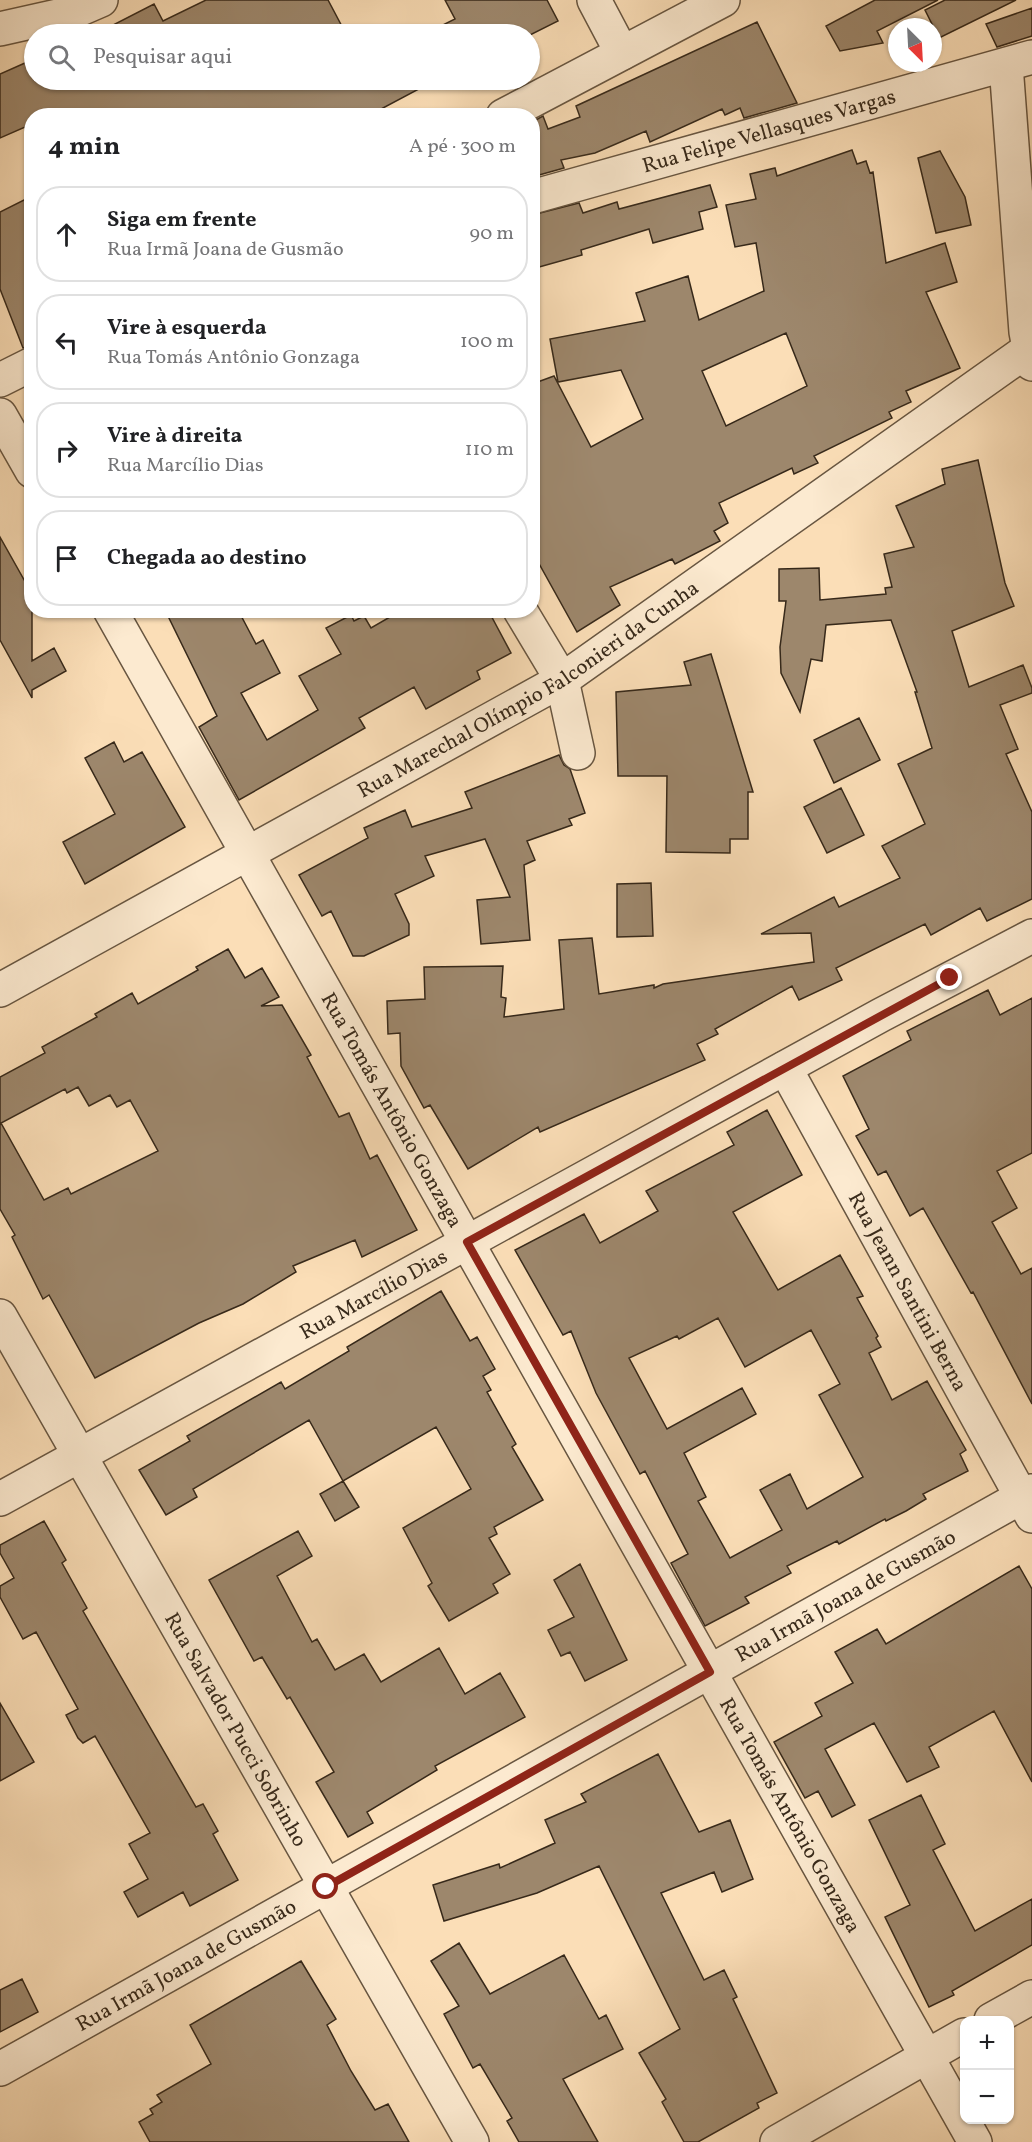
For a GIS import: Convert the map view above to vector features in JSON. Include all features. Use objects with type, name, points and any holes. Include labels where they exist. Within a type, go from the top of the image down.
[{"type":"street","points":[[0,29],[71,13],[101,0]]},
{"type":"street","points":[[594,0],[622,53]]},
{"type":"street","points":[[518,108],[723,0]]},
{"type":"street","points":[[1019,61],[1030,344]]},
{"type":"street","name":"Rua Felipe Vellasques Vargas","points":[[540,195],[1019,61]]},
{"type":"street","name":"Rua Marechal Olímpio Falconieri da Cunha","points":[[0,990],[562,680],[1030,344]]},
{"type":"street","points":[[0,380],[24,368]]},
{"type":"street","points":[[0,415],[24,457]]},
{"type":"street","name":"Rua Tomás Antônio Gonzaga","points":[[115,618],[975,2142]]},
{"type":"street","points":[[525,618],[562,680],[578,753]]},
{"type":"street","name":"Rua Marcílio Dias","points":[[0,1499],[785,1068],[1032,936]]},
{"type":"street","name":"Rua Jeann Santini Berna","points":[[785,1068],[1029,1501]]},
{"type":"street","name":"Rua Salvador Pucci Sobrinho","points":[[0,1316],[472,2142]]},
{"type":"street","name":"Rua Irmã Joana de Gusmão","points":[[0,2069],[710,1672],[1029,1501]]},
{"type":"street","points":[[998,2016],[1032,1997]]},
{"type":"street","points":[[777,2142],[960,2037]]},
{"type":"building","points":[[206,0],[328,0],[341,24],[115,24],[154,4],[163,21]]},
{"type":"building","points":[[445,0],[547,0],[558,21],[540,30],[540,24],[445,24],[455,19]]},
{"type":"building","points":[[875,0],[938,0],[903,18],[888,18],[888,25],[877,31],[883,43],[840,51],[826,26]]},
{"type":"building","points":[[945,0],[1016,0],[942,37],[942,18],[929,18],[925,10]]},
{"type":"building","points":[[1032,8],[1032,36],[997,47],[986,24]]},
{"type":"building","points":[[757,22],[797,103],[744,118],[740,108],[725,115],[722,109],[650,142],[646,131],[595,153],[561,160],[564,168],[540,175],[540,118],[543,116],[548,129],[580,117],[576,106]]},
{"type":"building","points":[[24,63],[24,90],[417,90],[383,108],[24,108],[24,128],[0,138],[0,74]]},
{"type":"building","points":[[852,150],[857,164],[866,161],[870,173],[873,172],[886,263],[945,243],[957,282],[926,292],[960,368],[906,391],[911,402],[889,412],[892,418],[814,456],[818,463],[794,474],[792,468],[719,503],[728,523],[714,531],[720,541],[675,564],[672,559],[610,587],[620,605],[577,632],[540,565],[540,381],[554,376],[591,447],[643,419],[621,370],[558,382],[550,339],[645,321],[636,293],[688,276],[699,320],[764,291],[756,243],[735,247],[726,205],[756,199],[750,174],[775,168],[777,176]],"holes":[[[786,333],[807,386],[726,426],[702,371]]]},
{"type":"building","points":[[940,151],[965,197],[971,225],[936,233],[918,158]]},
{"type":"building","points":[[710,185],[717,207],[699,212],[703,229],[653,243],[649,229],[581,250],[582,255],[540,267],[540,213],[579,203],[583,213],[617,202],[619,209]]},
{"type":"building","points":[[24,200],[23,348],[0,289],[0,212]]},
{"type":"building","points":[[978,460],[1005,583],[1014,606],[952,631],[969,687],[1023,665],[1032,688],[1032,693],[1000,705],[1018,749],[1006,754],[1032,812],[1032,899],[987,921],[980,908],[931,935],[925,924],[836,968],[842,980],[799,1000],[792,986],[715,1029],[718,1034],[697,1044],[705,1060],[540,1132],[538,1127],[468,1169],[430,1105],[424,1108],[401,1066],[400,1033],[388,1034],[387,1001],[425,999],[424,967],[503,966],[501,997],[506,998],[504,1017],[564,1009],[559,940],[592,938],[599,994],[654,985],[654,988],[663,984],[814,962],[811,933],[761,934],[834,897],[839,907],[900,878],[882,846],[925,824],[898,764],[932,748],[915,692],[917,692],[891,620],[826,625],[822,661],[811,659],[800,712],[781,673],[780,647],[786,601],[779,601],[779,569],[819,568],[820,600],[886,594],[885,588],[892,587],[884,554],[914,547],[896,506],[945,484],[942,469]]},
{"type":"building","points":[[0,537],[24,580],[24,618],[32,618],[32,661],[54,648],[66,671],[32,690],[32,698],[0,640]]},
{"type":"building","points":[[169,618],[242,618],[256,644],[263,640],[280,673],[241,693],[267,740],[318,710],[299,676],[341,654],[326,628],[345,618],[352,618],[354,621],[365,618],[371,628],[388,618],[492,618],[511,653],[477,671],[480,679],[426,709],[414,687],[359,718],[365,728],[239,800],[199,727],[217,716]]},
{"type":"building","points":[[711,654],[753,792],[748,792],[748,839],[730,839],[730,853],[666,852],[667,776],[618,776],[616,692],[691,685],[684,662]]},
{"type":"building","points":[[859,718],[880,760],[834,783],[814,740]]},
{"type":"building","points":[[114,742],[124,762],[142,752],[185,827],[85,884],[63,842],[115,814],[85,758]]},
{"type":"building","points":[[559,755],[564,765],[570,769],[585,813],[569,819],[572,825],[527,841],[535,860],[524,865],[530,940],[481,944],[477,900],[510,897],[485,839],[425,856],[434,876],[395,894],[409,924],[409,935],[364,956],[353,956],[331,911],[322,916],[299,875],[368,838],[364,828],[405,810],[412,827],[472,808],[465,792]]},
{"type":"building","points":[[841,788],[864,835],[827,853],[804,807]]},
{"type":"building","points":[[651,883],[653,936],[617,937],[617,884]]},
{"type":"building","points":[[228,949],[245,978],[262,968],[279,997],[261,1006],[282,1005],[311,1055],[307,1057],[339,1117],[349,1113],[370,1159],[377,1155],[417,1230],[362,1257],[355,1240],[293,1266],[296,1272],[243,1304],[199,1323],[95,1378],[49,1295],[43,1299],[12,1237],[15,1235],[0,1209],[0,1077],[45,1053],[42,1047],[97,1017],[95,1014],[132,993],[138,1004],[198,970],[196,967]],"holes":[[[78,1087],[89,1106],[110,1095],[117,1107],[130,1100],[158,1151],[71,1194],[68,1188],[44,1200],[1,1123],[65,1089],[67,1093]]]},
{"type":"building","points":[[988,990],[1000,1015],[1032,998],[1032,1153],[997,1171],[1017,1208],[992,1222],[1021,1274],[1032,1268],[1032,1404],[973,1292],[971,1293],[923,1208],[910,1216],[886,1171],[878,1175],[856,1136],[869,1129],[843,1076],[911,1040],[907,1031]]},
{"type":"building","points":[[767,1110],[802,1175],[733,1212],[778,1290],[840,1255],[863,1296],[857,1298],[878,1336],[876,1338],[881,1347],[869,1353],[892,1400],[927,1381],[966,1450],[960,1454],[968,1471],[923,1494],[926,1499],[906,1511],[886,1521],[885,1519],[839,1544],[837,1541],[787,1566],[791,1573],[745,1597],[749,1603],[705,1626],[671,1563],[688,1554],[645,1471],[640,1474],[596,1393],[571,1331],[563,1335],[515,1250],[584,1214],[600,1243],[658,1211],[646,1191],[734,1145],[727,1132]],"holes":[[[718,1318],[745,1367],[811,1330],[840,1384],[819,1395],[863,1477],[807,1509],[790,1474],[760,1490],[782,1530],[730,1558],[698,1501],[706,1497],[684,1453],[756,1414],[742,1388],[667,1429],[629,1358],[677,1336],[679,1339]]]},
{"type":"building","points":[[441,1291],[470,1341],[477,1337],[495,1369],[483,1376],[491,1390],[487,1392],[516,1444],[512,1447],[543,1500],[494,1527],[497,1534],[489,1538],[510,1574],[493,1584],[498,1593],[449,1621],[428,1586],[432,1583],[403,1528],[471,1489],[436,1427],[343,1481],[309,1420],[193,1489],[197,1497],[166,1515],[139,1470],[190,1441],[187,1436],[281,1382],[285,1389],[349,1351],[347,1347]]},
{"type":"building","points":[[343,1481],[359,1507],[335,1521],[320,1494]]},
{"type":"building","points":[[44,1521],[66,1560],[62,1563],[87,1608],[83,1611],[196,1807],[203,1804],[218,1831],[213,1834],[238,1880],[190,1906],[183,1892],[138,1917],[124,1892],[148,1879],[129,1844],[150,1833],[95,1736],[83,1743],[78,1738],[66,1715],[78,1709],[36,1632],[23,1639],[0,1597],[0,1586],[14,1578],[0,1553],[0,1545]]},
{"type":"building","points":[[298,1531],[312,1556],[277,1576],[312,1642],[317,1639],[335,1670],[364,1654],[381,1682],[439,1648],[465,1694],[500,1673],[525,1717],[435,1766],[437,1770],[367,1812],[373,1823],[348,1837],[316,1782],[334,1772],[290,1697],[287,1699],[262,1657],[254,1661],[209,1580]]},
{"type":"building","points":[[580,1564],[627,1660],[585,1681],[570,1652],[561,1656],[548,1630],[574,1617],[554,1580]]},
{"type":"building","points":[[1019,1566],[1032,1589],[1032,1782],[994,1711],[929,1747],[939,1767],[907,1782],[874,1723],[825,1749],[855,1805],[832,1817],[818,1791],[805,1798],[774,1742],[822,1716],[815,1703],[853,1683],[835,1652],[877,1629],[886,1644]]},
{"type":"building","points":[[0,1703],[34,1762],[0,1781]]},
{"type":"building","points":[[658,1754],[699,1832],[730,1820],[753,1879],[722,1892],[714,1872],[661,1893],[704,1980],[724,1970],[737,1997],[733,1999],[777,2093],[757,2103],[759,2108],[698,2142],[684,2142],[662,2102],[666,2099],[639,2053],[680,2029],[599,1866],[537,1893],[444,1921],[433,1885],[499,1864],[500,1868],[555,1843],[545,1820],[586,1802],[581,1794]]},
{"type":"building","points":[[921,1795],[945,1844],[933,1850],[975,1931],[1032,1899],[1032,1945],[952,1991],[954,1995],[929,2007],[885,1917],[910,1905],[869,1820]]},
{"type":"building","points":[[459,1943],[490,1994],[564,1955],[599,2019],[606,2015],[623,2049],[563,2079],[598,2142],[519,2142],[507,2121],[512,2118],[480,2064],[473,2068],[444,2014],[459,2006],[431,1961]]},
{"type":"building","points":[[301,1961],[336,2019],[327,2025],[351,2071],[375,2110],[388,2104],[409,2142],[150,2142],[139,2122],[153,2114],[150,2109],[162,2102],[157,2095],[211,2064],[190,2025]]},
{"type":"building","points":[[22,1979],[38,2012],[0,2032],[0,1990]]},
{"type":"route","points":[[326,1887],[710,1672],[467,1242],[950,978]]}]
